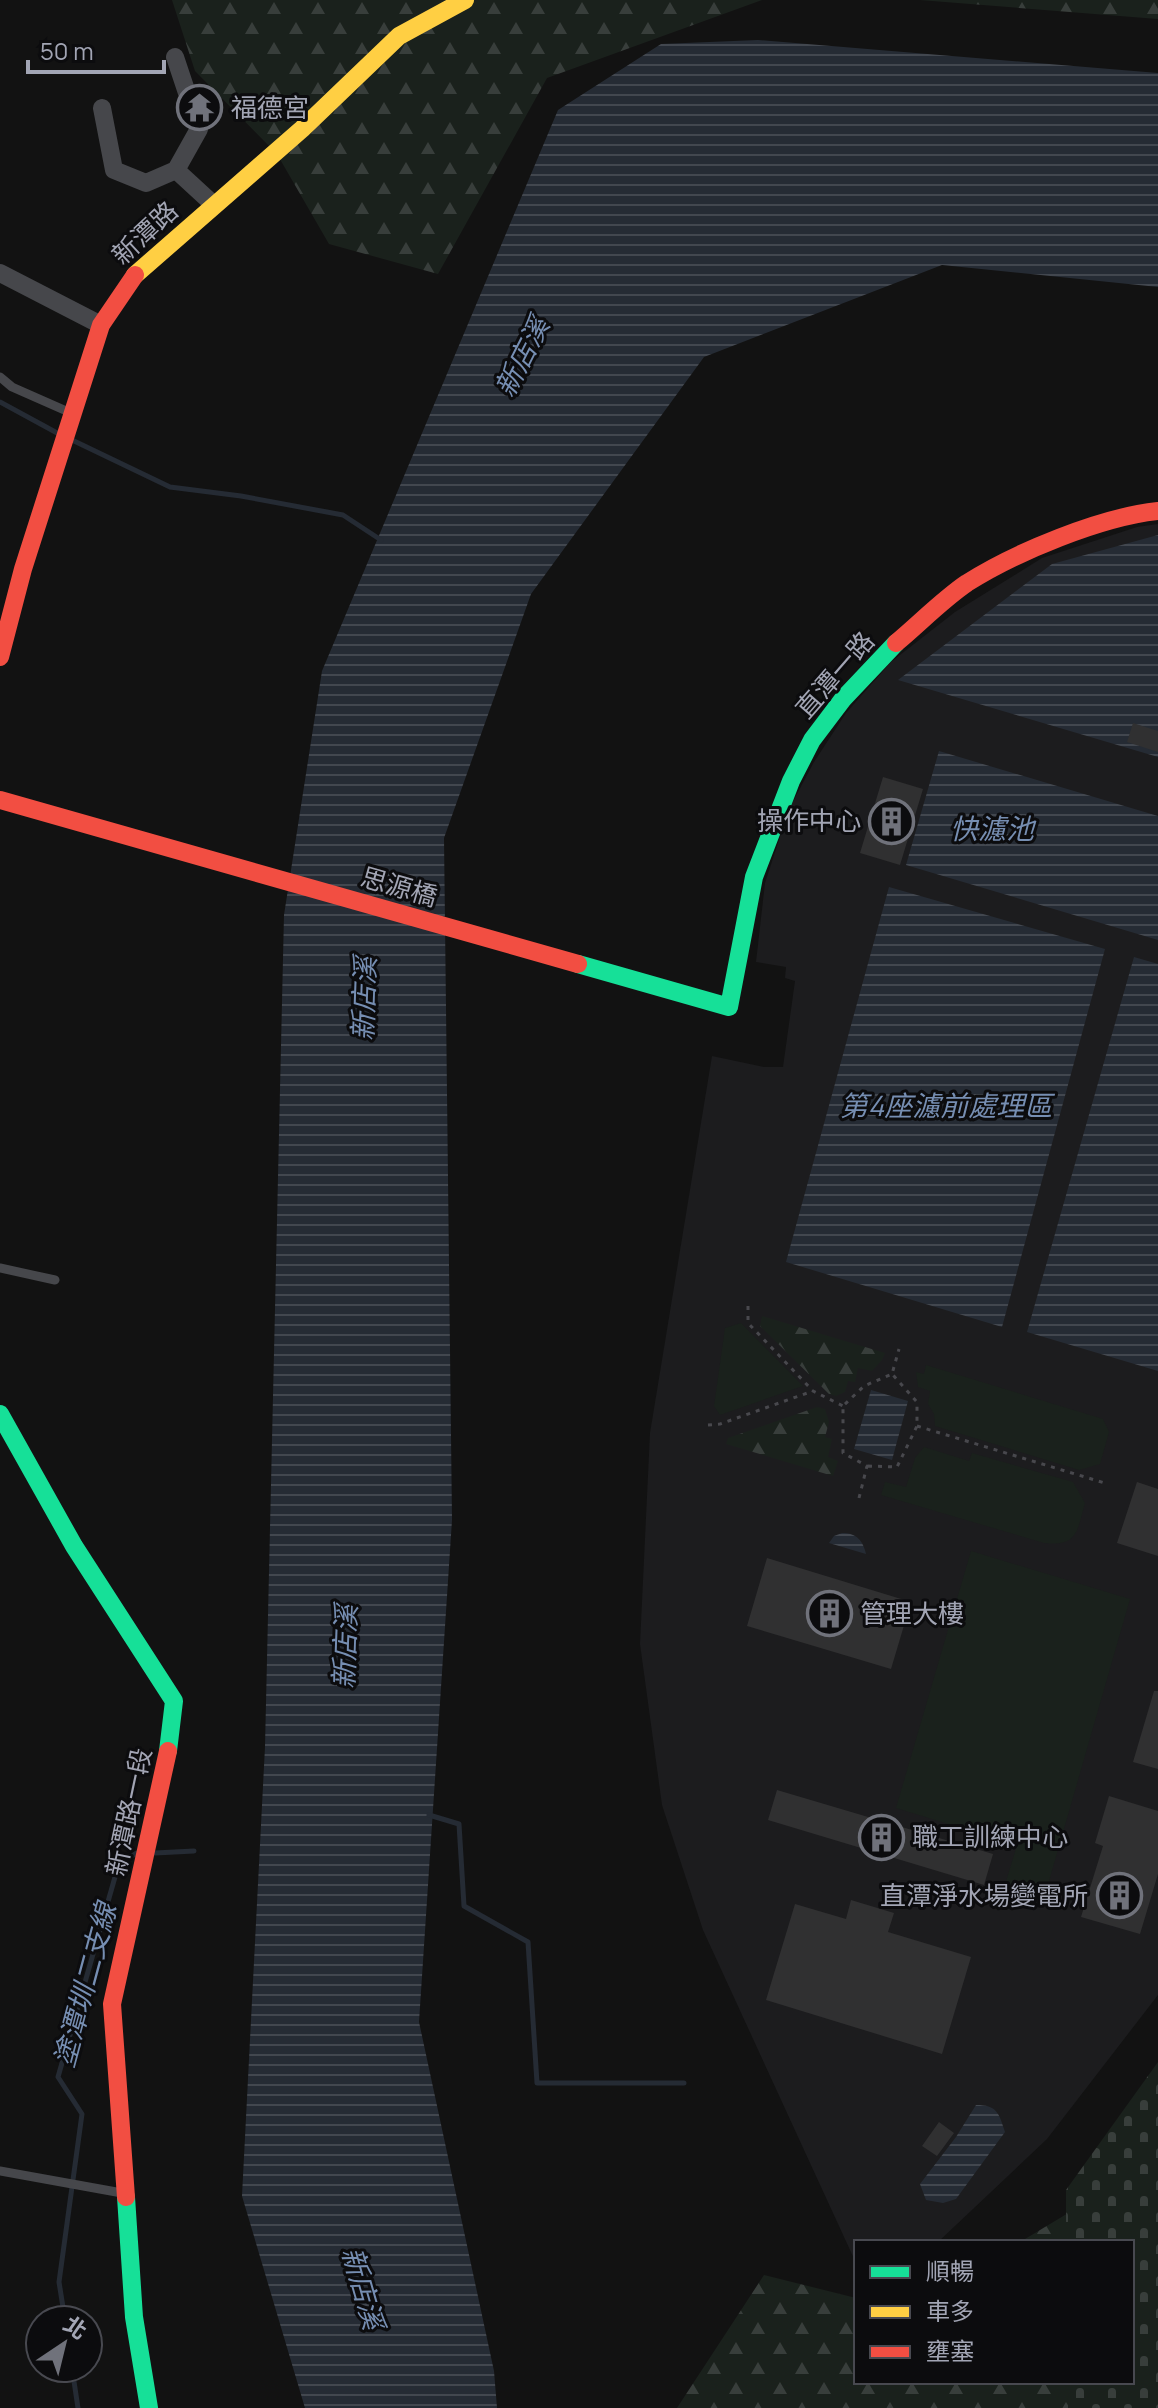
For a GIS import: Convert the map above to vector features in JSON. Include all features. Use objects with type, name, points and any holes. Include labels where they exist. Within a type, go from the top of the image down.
[{"type":"street","name":"新潭路","points":[[0,657],[60,448],[101,325],[130,279],[302,129],[399,36],[465,0]]},
{"type":"street","points":[[102,108],[114,170],[146,183],[176,170],[199,129],[175,57]]},
{"type":"street","points":[[176,170],[214,205]]},
{"type":"street","points":[[0,273],[101,325]]},
{"type":"street","name":"直潭一路","points":[[712,1004],[729,1007],[754,877],[764,849],[791,781],[812,740],[843,699],[895,644],[966,584],[1039,545],[1138,513],[1158,511]]},
{"type":"street","name":"思源橋","points":[[0,800],[712,1004]]},
{"type":"street","name":"新潭路一段","points":[[0,1414],[74,1546],[174,1701],[173,1727],[152,1832],[112,2004],[134,2317],[149,2408]]},
{"type":"lane","points":[[0,377],[69,419]]},
{"type":"lane","points":[[0,1268],[55,1280]]},
{"type":"lane","points":[[0,2171],[126,2193]]},
{"type":"path","points":[[748,1306],[748,1323],[813,1391],[843,1406]]},
{"type":"path","points":[[892,1374],[899,1349]]},
{"type":"path","points":[[892,1374],[917,1402],[917,1426],[897,1467],[867,1466],[843,1453],[843,1406],[864,1386],[892,1374]]},
{"type":"path","points":[[708,1425],[720,1424],[813,1391]]},
{"type":"path","points":[[917,1426],[1108,1484]]},
{"type":"path","points":[[859,1498],[867,1466]]},
{"type":"shaded area","points":[[1158,524],[1158,1995],[1047,2139],[940,2240],[854,2240],[854,2259],[703,1930],[662,1805],[640,1644],[650,1433],[712,1056],[764,1067],[783,1067],[795,981],[785,978],[786,967],[756,962],[765,883],[789,809],[814,762],[846,713],[891,662],[955,612],[1042,558],[1137,527]]},
{"type":"green space","points":[[172,0],[762,0],[547,78],[438,274],[329,244],[277,154],[195,71]]},
{"type":"green space","points":[[920,0],[1158,0],[1158,19]]},
{"type":"green space","points":[[762,1316],[885,1353],[872,1371],[858,1368],[855,1382],[848,1381],[845,1392],[836,1396],[829,1394],[760,1326]]},
{"type":"green space","points":[[741,1323],[803,1386],[720,1415],[714,1406],[725,1328]]},
{"type":"green space","points":[[926,1365],[1103,1419],[1109,1432],[1100,1464],[1079,1470],[935,1426],[934,1414],[928,1404],[930,1391],[918,1387],[916,1372],[924,1374]]},
{"type":"green space","points":[[817,1407],[825,1409],[829,1422],[825,1437],[832,1439],[828,1457],[838,1461],[833,1476],[726,1444],[728,1438]]},
{"type":"green space","points":[[924,1447],[969,1461],[972,1453],[1073,1482],[1085,1503],[1074,1535],[1064,1542],[1044,1543],[881,1495],[885,1482],[906,1487],[915,1458]]},
{"type":"green space","points":[[971,1551],[1130,1599],[1049,1881],[1041,1892],[1029,1898],[1004,1888],[1017,1845],[896,1808]]},
{"type":"green space","points":[[1158,2062],[1158,2408],[1068,2408],[1068,2384],[1134,2384],[1134,2240],[1066,2240],[1066,2190]]},
{"type":"green space","points":[[1100,2194],[1158,2215],[1158,2408],[677,2408],[764,2275],[854,2298],[854,2384],[1134,2384],[1134,2240],[1023,2240]]},
{"type":"water","name":"新店溪","points":[[758,40],[1158,73],[1158,287],[942,265],[704,357],[531,594],[444,838],[452,1520],[419,2022],[494,2371],[497,2408],[305,2408],[242,2196],[265,1747],[284,915],[322,671],[558,110],[661,44]]},
{"type":"water","points":[[1158,535],[1158,757],[898,680],[1052,564]]},
{"type":"water","name":"快濾池","points":[[939,751],[1158,816],[1158,940],[906,865]]},
{"type":"water","name":"第4座濾前處理區","points":[[889,887],[1105,949],[1002,1327],[786,1262]]},
{"type":"water","points":[[1134,957],[1158,964],[1158,1371],[1027,1332]]},
{"type":"water","points":[[871,1390],[908,1401],[892,1460],[854,1449]]},
{"type":"water","points":[[852,1534],[858,1539],[866,1554],[829,1543],[834,1536]]},
{"type":"water","points":[[976,2105],[996,2111],[1005,2132],[956,2199],[943,2203],[926,2200],[920,2184]]},
{"type":"building","points":[[1133,723],[1158,731],[1158,752],[1127,742]]},
{"type":"building","name":"操作中心","points":[[883,777],[923,789],[900,865],[860,853]]},
{"type":"building","points":[[1137,1482],[1158,1489],[1158,1556],[1117,1543]]},
{"type":"building","name":"管理大樓","points":[[767,1558],[911,1602],[891,1669],[747,1626]]},
{"type":"building","points":[[1154,1691],[1158,1691],[1158,1769],[1133,1762]]},
{"type":"building","name":"職工訓練中心","points":[[777,1790],[993,1854],[984,1885],[768,1820]]},
{"type":"building","name":"直潭淨水場變電所","points":[[1109,1796],[1158,1811],[1158,1874],[1140,1934],[1081,1917],[1103,1846],[1095,1843]]},
{"type":"building","points":[[851,1900],[894,1913],[888,1932],[971,1957],[942,2054],[766,2000],[795,1904],[846,1919]]},
{"type":"building","points":[[939,2122],[954,2133],[937,2156],[922,2146]]},
{"type":"waterway","points":[[0,402],[59,434]]},
{"type":"waterway","points":[[72,440],[170,487],[241,496],[343,515],[381,540]]},
{"type":"waterway","points":[[429,1815],[459,1824],[464,1906],[528,1942],[537,2083],[684,2083]]},
{"type":"waterway","name":"塗潭圳二支線","points":[[155,1853],[194,1851]]},
{"type":"waterway","name":"塗潭圳二支線","points":[[62,2304],[59,2282],[82,2114],[58,2077],[119,1863],[137,1853]]},
{"type":"waterway","name":"塗潭圳二支線","points":[[74,2384],[78,2408]]},
{"type":"traffic: fast","points":[[578,964],[729,1007],[754,877],[791,781],[812,740],[843,699],[896,643]]},
{"type":"traffic: fast","points":[[0,1414],[74,1546],[174,1701],[168,1751]]},
{"type":"traffic: fast","points":[[126,2197],[134,2317],[149,2408]]},
{"type":"traffic: slow","points":[[135,275],[302,129],[399,36],[465,0]]},
{"type":"traffic: jam","points":[[0,657],[23,569],[101,325],[135,275]]},
{"type":"traffic: jam","points":[[896,643],[940,604],[987,571],[1085,528],[1158,511]]},
{"type":"traffic: jam","points":[[0,800],[578,964]]},
{"type":"traffic: jam","points":[[126,2197],[112,2004],[168,1751]]},
{"type":"place","name":"福德宮","points":[[200,108]]},
{"type":"place","name":"操作中心","points":[[892,821]]},
{"type":"place","name":"管理大樓","points":[[829,1614]]},
{"type":"place","name":"職工訓練中心","points":[[881,1837]]},
{"type":"place","name":"直潭淨水場變電所","points":[[1119,1896]]}]
